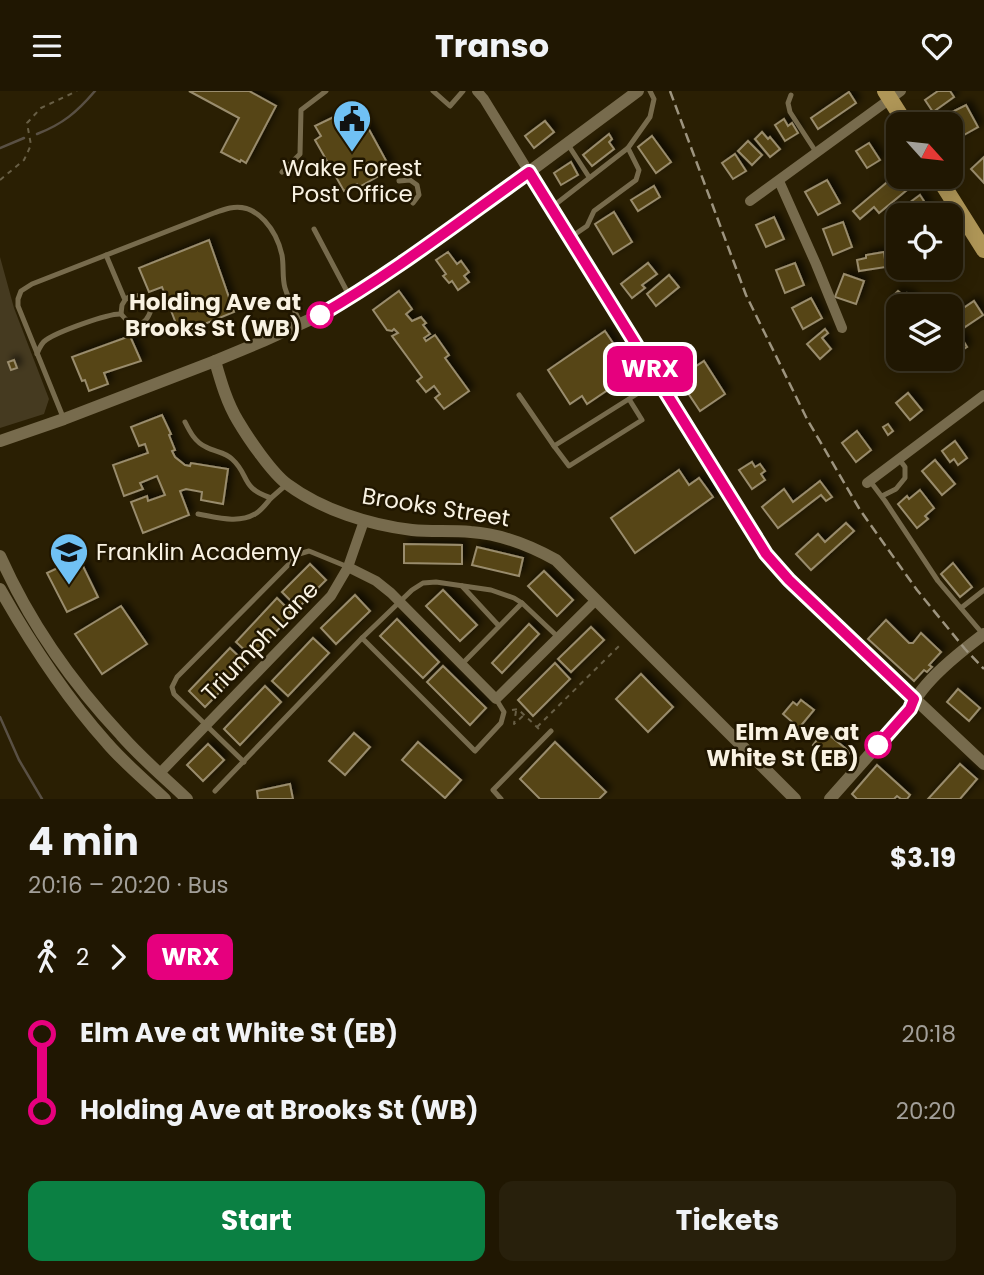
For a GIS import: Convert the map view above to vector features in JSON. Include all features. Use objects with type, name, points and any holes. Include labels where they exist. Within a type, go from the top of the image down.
[{"type":"main road","points":[[892,93],[901,112]]},
{"type":"main road","points":[[946,189],[984,250]]},
{"type":"street","points":[[477,91],[766,554],[789,580],[984,764]]},
{"type":"street","points":[[1,442],[215,361],[301,324],[350,298],[529,172],[638,91]]},
{"type":"street","points":[[750,201],[892,93]]},
{"type":"street","points":[[779,181],[817,264],[842,328]]},
{"type":"street","name":"Brooks Street","points":[[215,361],[223,389],[237,421],[272,469],[287,484],[339,512],[365,521],[414,530],[472,532],[502,537],[530,546],[556,561],[795,799]]},
{"type":"street","points":[[868,482],[984,395]]},
{"type":"street","name":"Triumph Lane","points":[[160,773],[331,596],[348,567],[365,521]]},
{"type":"street","points":[[0,556],[29,611],[82,689],[122,737],[187,799]]},
{"type":"street","points":[[348,567],[376,581],[400,600],[496,699],[596,600]]},
{"type":"street","points":[[0,589],[19,623],[71,701],[108,745],[165,799]]},
{"type":"street","points":[[830,799],[953,657],[983,638]]},
{"type":"lane","points":[[282,172],[300,154],[301,110],[326,91]]},
{"type":"lane","points":[[433,91],[450,106],[463,91]]},
{"type":"lane","points":[[550,208],[628,148],[650,117],[654,99],[650,91]]},
{"type":"lane","points":[[791,95],[788,103],[790,111],[816,152]]},
{"type":"lane","points":[[567,143],[589,177]]},
{"type":"lane","points":[[569,239],[587,226],[594,211],[636,180],[639,170],[628,148]]},
{"type":"lane","points":[[399,181],[410,180],[417,185],[419,195],[413,202]]},
{"type":"lane","points":[[64,419],[18,306],[21,291],[32,284],[230,208],[239,207],[252,210],[272,229],[282,258],[285,287],[301,324]]},
{"type":"lane","points":[[314,229],[350,298]]},
{"type":"lane","points":[[106,255],[125,300]]},
{"type":"lane","points":[[130,296],[148,300],[151,310],[141,324],[129,323],[121,314],[125,300],[130,296]]},
{"type":"lane","points":[[37,354],[44,341],[101,317],[121,314]]},
{"type":"lane","points":[[554,446],[658,382]]},
{"type":"lane","points":[[519,395],[569,466],[642,420],[629,399]]},
{"type":"lane","points":[[185,422],[193,437],[205,447],[233,459],[249,487],[271,498]]},
{"type":"lane","points":[[882,496],[896,489],[905,478],[905,467],[899,459]]},
{"type":"lane","points":[[868,482],[882,496],[938,581],[983,638]]},
{"type":"lane","points":[[198,514],[243,519],[257,513],[287,484]]},
{"type":"lane","points":[[244,762],[173,694],[172,687],[177,677],[299,554],[309,551],[348,567]]},
{"type":"lane","points":[[215,791],[400,600],[424,583],[436,582],[491,590],[514,597],[558,637]]},
{"type":"lane","points":[[462,586],[499,626]]},
{"type":"lane","points":[[961,608],[984,590]]},
{"type":"lane","points":[[462,664],[522,603]]},
{"type":"lane","points":[[362,638],[475,751],[501,723],[504,712],[496,699]]},
{"type":"lane","points":[[502,799],[493,790],[551,731]]},
{"type":"path","points":[[0,180],[24,160],[31,145],[27,123],[41,108],[76,91]]},
{"type":"path","points":[[537,727],[621,644]]},
{"type":"path","points":[[516,709],[514,724],[524,715]]},
{"type":"path","points":[[508,710],[518,709],[540,730]]},
{"type":"shaded area","points":[[0,257],[14,308],[49,399],[44,414],[0,428]]},
{"type":"building","points":[[189,91],[249,91],[276,106],[246,163],[221,152],[239,118]]},
{"type":"building","points":[[938,91],[950,91],[954,97],[933,112],[925,100]]},
{"type":"building","points":[[849,92],[856,103],[818,129],[811,118]]},
{"type":"building","points":[[966,105],[978,127],[963,135],[963,112],[952,112]]},
{"type":"building","name":"Wake Forest Post Office","points":[[342,113],[349,122],[361,115],[389,166],[375,174],[377,177],[359,187],[357,184],[344,191],[315,140],[321,136],[315,126]]},
{"type":"building","points":[[784,119],[788,126],[792,123],[798,133],[785,141],[775,125]]},
{"type":"building","points":[[545,121],[554,132],[534,148],[525,136]]},
{"type":"building","points":[[762,132],[780,149],[770,157],[755,139]]},
{"type":"building","points":[[609,134],[612,139],[609,142],[614,149],[592,166],[583,155]]},
{"type":"building","points":[[652,136],[671,162],[656,173],[638,147]]},
{"type":"building","points":[[748,141],[762,155],[752,165],[738,151]]},
{"type":"building","points":[[869,143],[880,160],[867,168],[856,151]]},
{"type":"building","points":[[735,154],[746,171],[733,179],[722,163]]},
{"type":"building","points":[[984,157],[984,183],[971,169]]},
{"type":"building","points":[[571,162],[578,175],[561,185],[554,173]]},
{"type":"building","points":[[827,180],[840,203],[818,215],[805,192]]},
{"type":"building","points":[[886,183],[886,189],[908,189],[891,203],[886,203],[886,207],[879,213],[874,207],[860,219],[853,211]]},
{"type":"building","points":[[654,186],[660,197],[638,211],[631,200]]},
{"type":"building","points":[[920,195],[925,203],[909,203]]},
{"type":"building","points":[[614,212],[632,242],[613,254],[595,224]]},
{"type":"building","points":[[774,217],[784,239],[766,247],[756,225]]},
{"type":"building","points":[[843,222],[852,247],[833,255],[823,229]]},
{"type":"building","points":[[209,240],[234,312],[180,334],[162,287],[149,292],[139,268]]},
{"type":"building","points":[[448,252],[457,264],[461,261],[469,272],[464,276],[469,282],[458,290],[452,281],[449,283],[443,276],[446,274],[436,260]]},
{"type":"building","points":[[884,252],[886,267],[859,271],[857,260],[866,258],[866,255]]},
{"type":"building","points":[[648,263],[657,274],[642,285],[645,288],[632,298],[621,284]]},
{"type":"building","points":[[795,263],[804,285],[785,293],[776,270]]},
{"type":"building","points":[[844,274],[864,281],[856,304],[835,297]]},
{"type":"building","points":[[669,275],[679,287],[656,306],[647,294]]},
{"type":"building","points":[[399,291],[412,309],[406,314],[412,321],[421,317],[426,323],[423,325],[430,334],[424,338],[426,341],[435,335],[449,355],[445,358],[469,391],[444,409],[435,398],[440,394],[434,386],[426,392],[417,381],[422,377],[392,336],[398,333],[394,329],[387,330],[373,310]]},
{"type":"building","points":[[811,298],[822,318],[803,329],[792,308]]},
{"type":"building","points":[[974,301],[983,315],[965,327],[963,308]]},
{"type":"building","points":[[825,329],[828,333],[822,338],[831,349],[820,359],[807,344]]},
{"type":"building","points":[[605,331],[629,367],[617,375],[621,381],[587,404],[582,396],[570,404],[548,370]]},
{"type":"building","points":[[130,336],[141,361],[104,373],[108,384],[89,391],[72,357]]},
{"type":"building","points":[[14,360],[17,368],[11,370],[8,362]]},
{"type":"building","points":[[704,361],[725,394],[700,411],[678,378]]},
{"type":"building","points":[[908,393],[922,410],[910,420],[896,403]]},
{"type":"building","points":[[162,415],[171,434],[169,435],[175,457],[185,465],[190,466],[191,463],[228,469],[223,504],[201,500],[202,492],[186,489],[180,491],[189,515],[143,533],[131,502],[147,496],[148,501],[165,495],[157,476],[140,483],[143,489],[124,496],[113,465],[148,453],[145,444],[139,446],[131,427]]},
{"type":"building","points":[[888,424],[893,431],[888,435],[883,427]]},
{"type":"building","points":[[857,431],[871,450],[856,462],[842,443]]},
{"type":"building","points":[[955,441],[967,458],[958,465],[954,459],[950,462],[942,451]]},
{"type":"building","points":[[935,460],[955,484],[942,495],[922,471]]},
{"type":"building","points":[[752,462],[755,467],[760,464],[765,471],[761,474],[765,480],[752,489],[739,470]]},
{"type":"building","points":[[679,470],[689,485],[699,478],[713,497],[635,553],[611,518]]},
{"type":"building","points":[[820,481],[832,497],[826,501],[821,495],[778,528],[762,507],[784,489],[793,502]]},
{"type":"building","points":[[920,490],[934,508],[925,516],[928,519],[917,528],[898,504]]},
{"type":"building","points":[[846,523],[854,531],[811,570],[796,554],[818,534],[825,542]]},
{"type":"building","points":[[404,544],[462,545],[462,564],[404,563]]},
{"type":"building","points":[[477,547],[523,558],[519,576],[472,565]]},
{"type":"building","points":[[79,558],[98,597],[67,612],[47,573]]},
{"type":"building","points":[[953,563],[972,587],[960,597],[941,574]]},
{"type":"building","points":[[310,564],[326,580],[298,608],[282,592]]},
{"type":"building","points":[[544,571],[573,600],[557,616],[528,586]]},
{"type":"building","points":[[443,590],[477,625],[460,641],[426,606]]},
{"type":"building","points":[[355,595],[370,611],[336,644],[321,628]]},
{"type":"building","points":[[277,598],[293,614],[252,657],[236,642]]},
{"type":"building","points":[[121,606],[147,644],[102,674],[75,634]]},
{"type":"building","points":[[397,619],[439,662],[423,678],[380,636]]},
{"type":"building","points":[[886,620],[909,643],[913,643],[921,633],[941,652],[929,665],[932,667],[927,672],[924,670],[914,681],[868,639]]},
{"type":"building","points":[[529,624],[539,634],[502,673],[492,663]]},
{"type":"building","points":[[591,627],[604,640],[571,672],[558,659]]},
{"type":"building","points":[[313,638],[329,653],[288,696],[272,681]]},
{"type":"building","points":[[230,648],[247,664],[205,707],[189,691]]},
{"type":"building","points":[[555,663],[570,679],[533,716],[518,700]]},
{"type":"building","points":[[443,666],[486,708],[470,725],[427,682]]},
{"type":"building","points":[[641,674],[673,707],[648,732],[616,699]]},
{"type":"building","points":[[265,686],[281,702],[240,745],[224,729]]},
{"type":"building","points":[[958,689],[980,708],[969,721],[947,702]]},
{"type":"building","points":[[801,700],[814,710],[799,728],[783,714],[793,702],[797,705]]},
{"type":"building","points":[[824,731],[850,752],[839,766],[813,745]]},
{"type":"building","points":[[354,733],[370,747],[345,775],[329,761]]},
{"type":"building","points":[[418,742],[461,780],[445,798],[402,760]]},
{"type":"building","points":[[555,742],[606,792],[599,799],[540,799],[520,779]]},
{"type":"building","points":[[208,744],[224,760],[203,781],[187,765]]},
{"type":"building","points":[[960,764],[977,779],[960,799],[928,799]]},
{"type":"building","points":[[877,765],[910,795],[907,799],[897,796],[894,799],[857,799],[852,794]]},
{"type":"building","points":[[290,784],[293,799],[258,799],[257,791]]},
{"type":"waterway","points":[[37,134],[69,117],[95,91]]},
{"type":"waterway","points":[[0,148],[24,138]]},
{"type":"waterway","points":[[0,717],[19,760],[42,799]]},
{"type":"railway","points":[[670,91],[746,295],[807,419],[860,510],[917,590],[984,669]]},
{"type":"bus line","name":"WRX","points":[[320,315],[391,270],[529,172],[766,554],[789,580],[914,699],[910,709],[878,745]]},
{"type":"place","name":"Wake Forest Post Office","points":[[352,153]]},
{"type":"place","name":"Holding Ave at Brooks St (WB)","points":[[320,315]]},
{"type":"place","name":"Franklin Academy","points":[[69,586]]},
{"type":"place","name":"Elm Ave at White St (EB)","points":[[878,745]]}]
